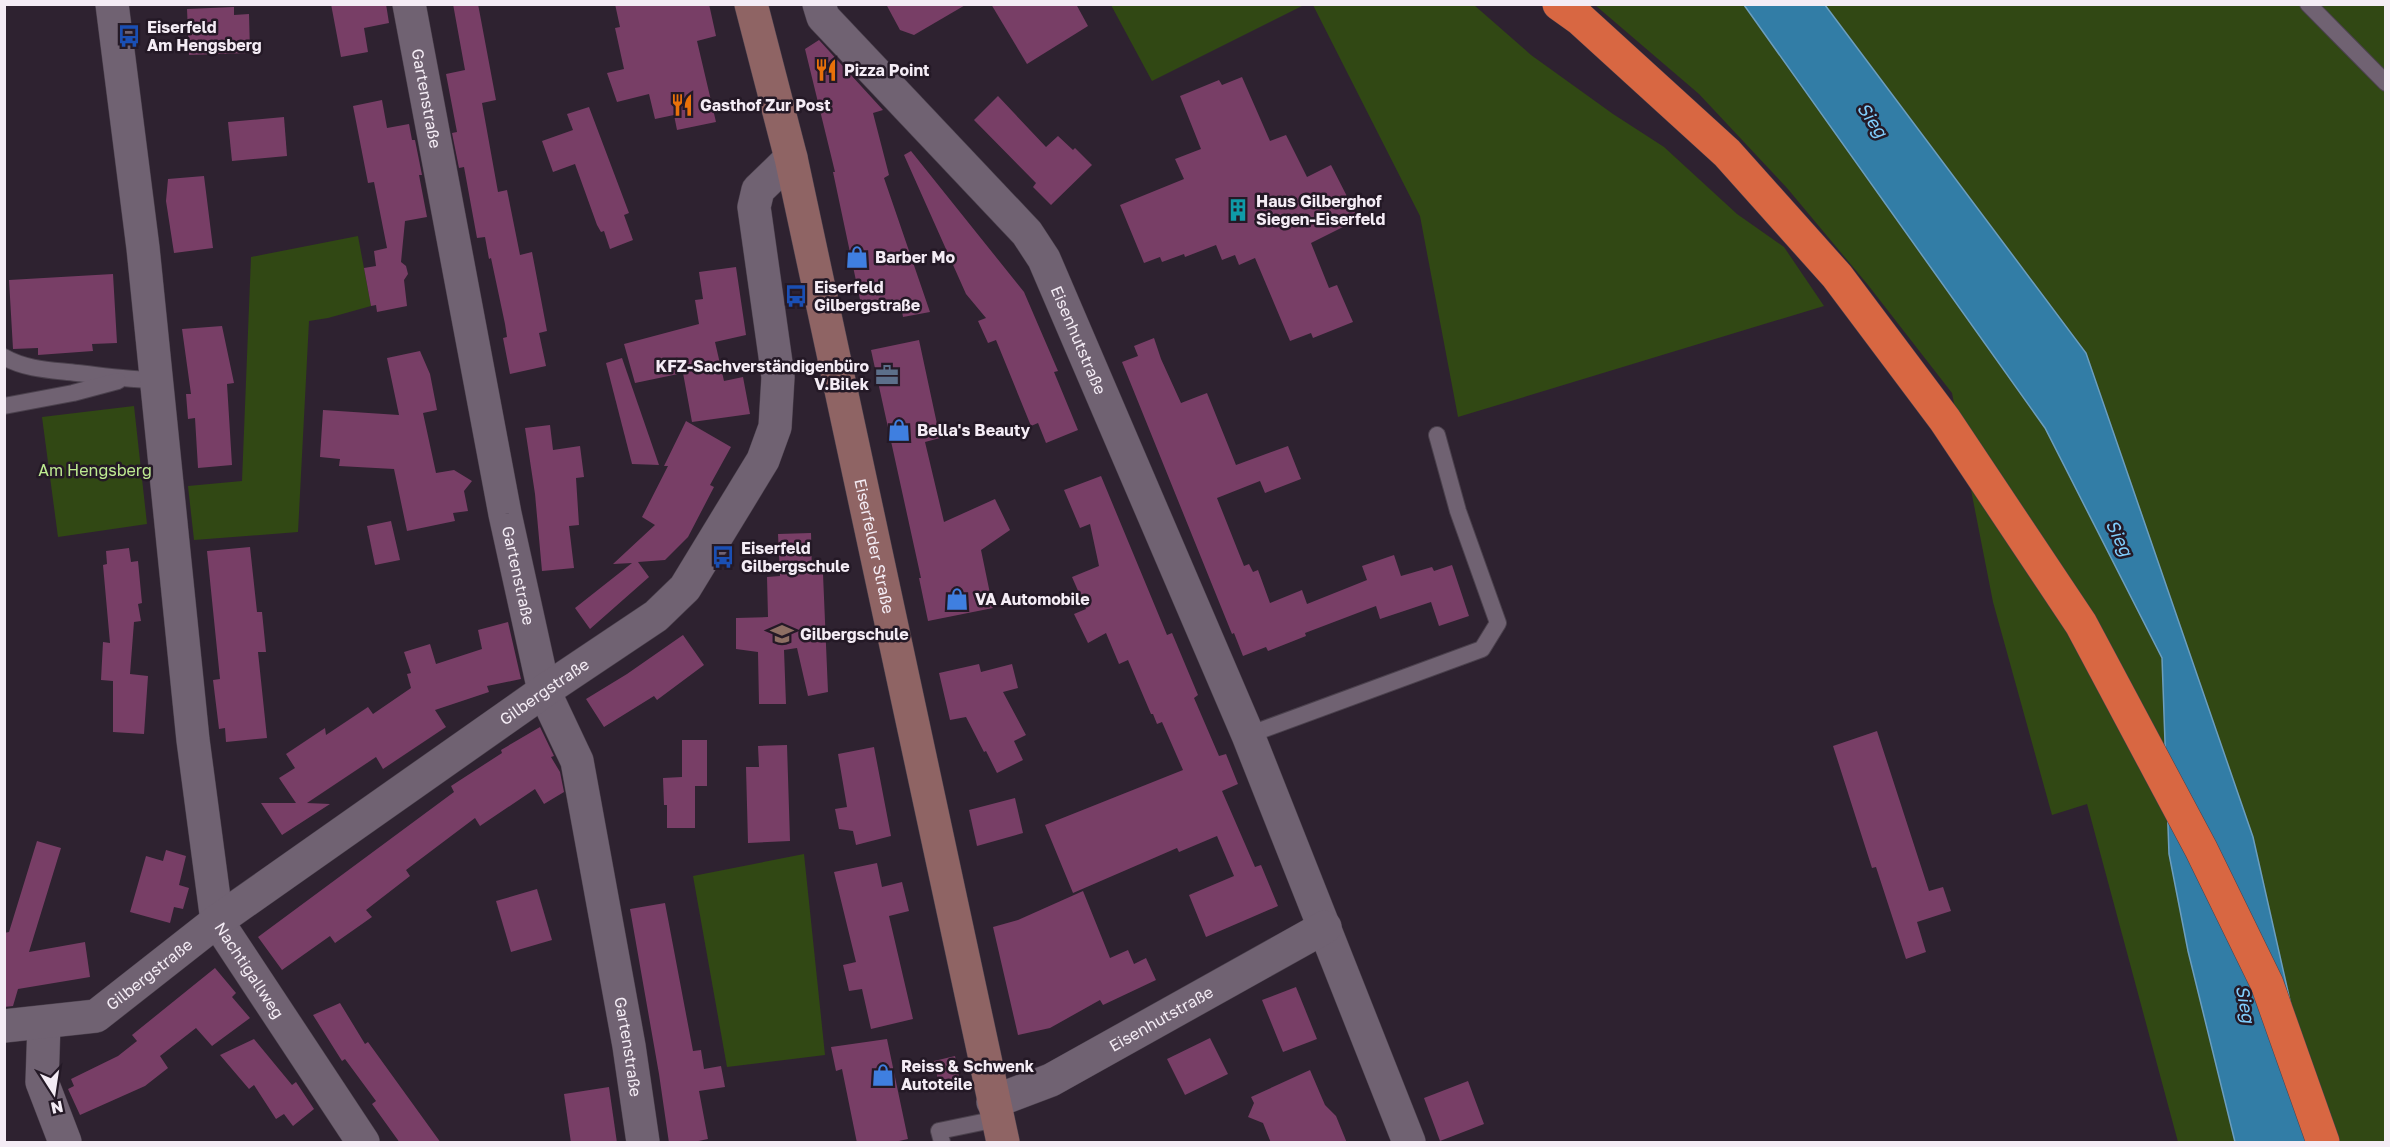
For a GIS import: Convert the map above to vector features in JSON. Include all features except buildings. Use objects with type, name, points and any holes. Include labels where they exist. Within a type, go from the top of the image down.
[{"type":"highway","points":[[1559,4],[1580,19],[1727,153],[1837,276],[1945,420],[2081,624],[2201,849],[2267,984],[2323,1143]]},
{"type":"main road","name":"Eiserfelder Straße","points":[[751,4],[791,158],[998,1121]]},
{"type":"main road","name":"Eiserfelder Straße","points":[[766,56],[767,4]]},
{"type":"street","points":[[112,4],[157,380]]},
{"type":"street","name":"Gartenstraße","points":[[409,4],[505,514],[544,691],[577,761],[629,1046],[643,1143]]},
{"type":"street","name":"Eisenhutstraße","points":[[819,4],[823,16],[1027,233],[1044,259],[1248,735],[1409,1143]]},
{"type":"street","name":"Gilbergstraße","points":[[4,1026],[96,1016],[217,921],[656,615],[685,588],[763,460],[775,427],[778,377],[754,207],[758,190],[791,158]]},
{"type":"street","name":"Nachtigallweg","points":[[157,380],[193,740],[217,921],[363,1143]]},
{"type":"street","name":"Eisenhutstraße","points":[[998,1121],[1051,1080],[1325,927]]},
{"type":"street","points":[[44,1023],[42,1082],[64,1143]]},
{"type":"lane","points":[[2308,4],[2385,83]]},
{"type":"lane","points":[[4,357],[17,365],[37,369],[125,380],[157,380]]},
{"type":"lane","points":[[4,406],[74,393],[125,380]]},
{"type":"lane","points":[[1248,735],[1482,649],[1498,624],[1458,511],[1437,435]]},
{"type":"lane","points":[[942,1143],[939,1131],[998,1121]]},
{"type":"green space","points":[[1111,5],[1304,5],[1152,81]]},
{"type":"green space","points":[[1313,5],[1474,5],[1531,55],[1613,114],[1664,147],[1737,214],[1784,247],[1824,306],[1458,417],[1420,216]]},
{"type":"green space","points":[[1595,5],[1744,5],[2045,428],[2162,658],[2169,854],[2188,951],[2235,1142],[2178,1142],[2087,804],[2052,815],[1993,602],[1952,393],[1868,285],[1787,188],[1699,94]]},
{"type":"green space","points":[[1825,5],[2385,5],[2385,1142],[2322,1142],[2253,837],[2086,353]]},
{"type":"green space","points":[[358,236],[371,306],[309,321],[298,532],[194,540],[188,486],[242,481],[251,257]]},
{"type":"green space","name":"Am Hengsberg","points":[[134,406],[147,524],[58,537],[42,417]]},
{"type":"green space","points":[[804,854],[825,1055],[727,1067],[693,876]]},
{"type":"water","name":"Sieg","points":[[1744,5],[1825,5],[2086,353],[2253,837],[2322,1142],[2235,1142],[2188,951],[2169,854],[2162,658],[2045,428]]},
{"type":"place","name":"Eiserfeld Am Hengsberg","points":[[129,36]]},
{"type":"place","name":"Pizza Point","points":[[826,70]]},
{"type":"place","name":"Gasthof Zur Post","points":[[682,105]]},
{"type":"place","name":"Haus Gilberghof Siegen-Eiserfeld","points":[[1238,210]]},
{"type":"place","name":"Barber Mo","points":[[857,257]]},
{"type":"place","name":"Eiserfeld Gilbergstraße","points":[[796,296]]},
{"type":"place","name":"KFZ-Sachverständigenbüro V.Bilek","points":[[887,375]]},
{"type":"place","name":"Bella's Beauty","points":[[899,430]]},
{"type":"place","name":"Eiserfeld Gilbergschule","points":[[723,557]]},
{"type":"place","name":"VA Automobile","points":[[957,599]]},
{"type":"place","name":"Gilbergschule","points":[[782,634]]},
{"type":"place","name":"Reiss & Schwenk Autoteile","points":[[883,1075]]}]
